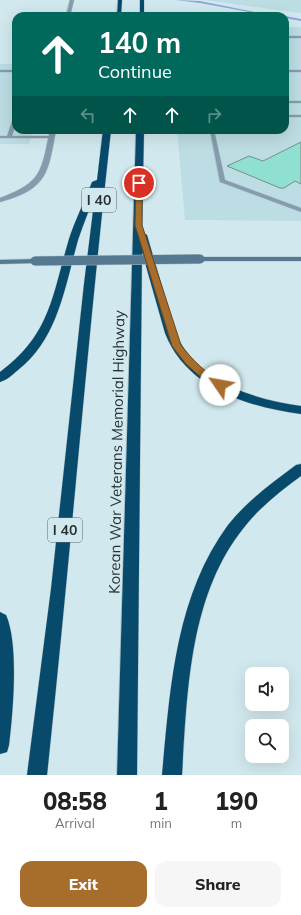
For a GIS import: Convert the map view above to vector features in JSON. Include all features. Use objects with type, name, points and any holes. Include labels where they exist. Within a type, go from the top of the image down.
[{"type":"highway","points":[[119,12],[120,0]]},
{"type":"highway","points":[[142,0],[142,12]]},
{"type":"highway","name":"I 40","points":[[37,775],[59,588],[92,249],[107,134]]},
{"type":"highway","name":"Korean War Veterans Memorial Highway","points":[[128,775],[140,134]]},
{"type":"highway","points":[[0,378],[22,362],[37,345],[49,324],[74,238],[103,164]]},
{"type":"highway","points":[[139,225],[176,346],[189,362],[206,377],[233,393],[257,402],[282,408],[301,410]]},
{"type":"highway","points":[[172,775],[178,690],[187,637],[199,595],[213,564],[231,533],[244,517],[271,491],[301,469]]},
{"type":"highway","points":[[0,620],[4,675],[3,717],[0,745]]},
{"type":"street","points":[[69,12],[72,0]]},
{"type":"street","points":[[0,200],[16,194],[33,184],[42,174],[52,134]]},
{"type":"street","points":[[0,262],[301,259]]},
{"type":"lane","points":[[289,37],[301,37]]},
{"type":"lane","points":[[0,70],[12,70]]},
{"type":"lane","points":[[289,71],[301,71]]},
{"type":"lane","points":[[289,102],[301,102]]},
{"type":"lane","points":[[289,116],[301,116]]},
{"type":"lane","points":[[9,137],[12,128]]},
{"type":"lane","points":[[0,137],[52,134]]},
{"type":"lane","points":[[213,134],[222,181],[301,210]]},
{"type":"shaded area","points":[[205,0],[301,0],[301,13]]},
{"type":"shaded area","points":[[289,27],[301,27],[301,221],[185,220],[177,134],[289,134]]},
{"type":"shaded area","points":[[0,64],[12,64],[12,134],[32,134],[29,144],[0,144]]},
{"type":"building","points":[[301,142],[301,184],[295,181],[284,188],[280,188],[227,166],[249,156],[263,161]]},
{"type":"waterway","points":[[176,0],[200,2],[253,12]]},
{"type":"waterway","points":[[289,18],[301,20]]},
{"type":"route","points":[[139,183],[139,225],[176,346],[189,362],[206,377],[220,385]]}]
